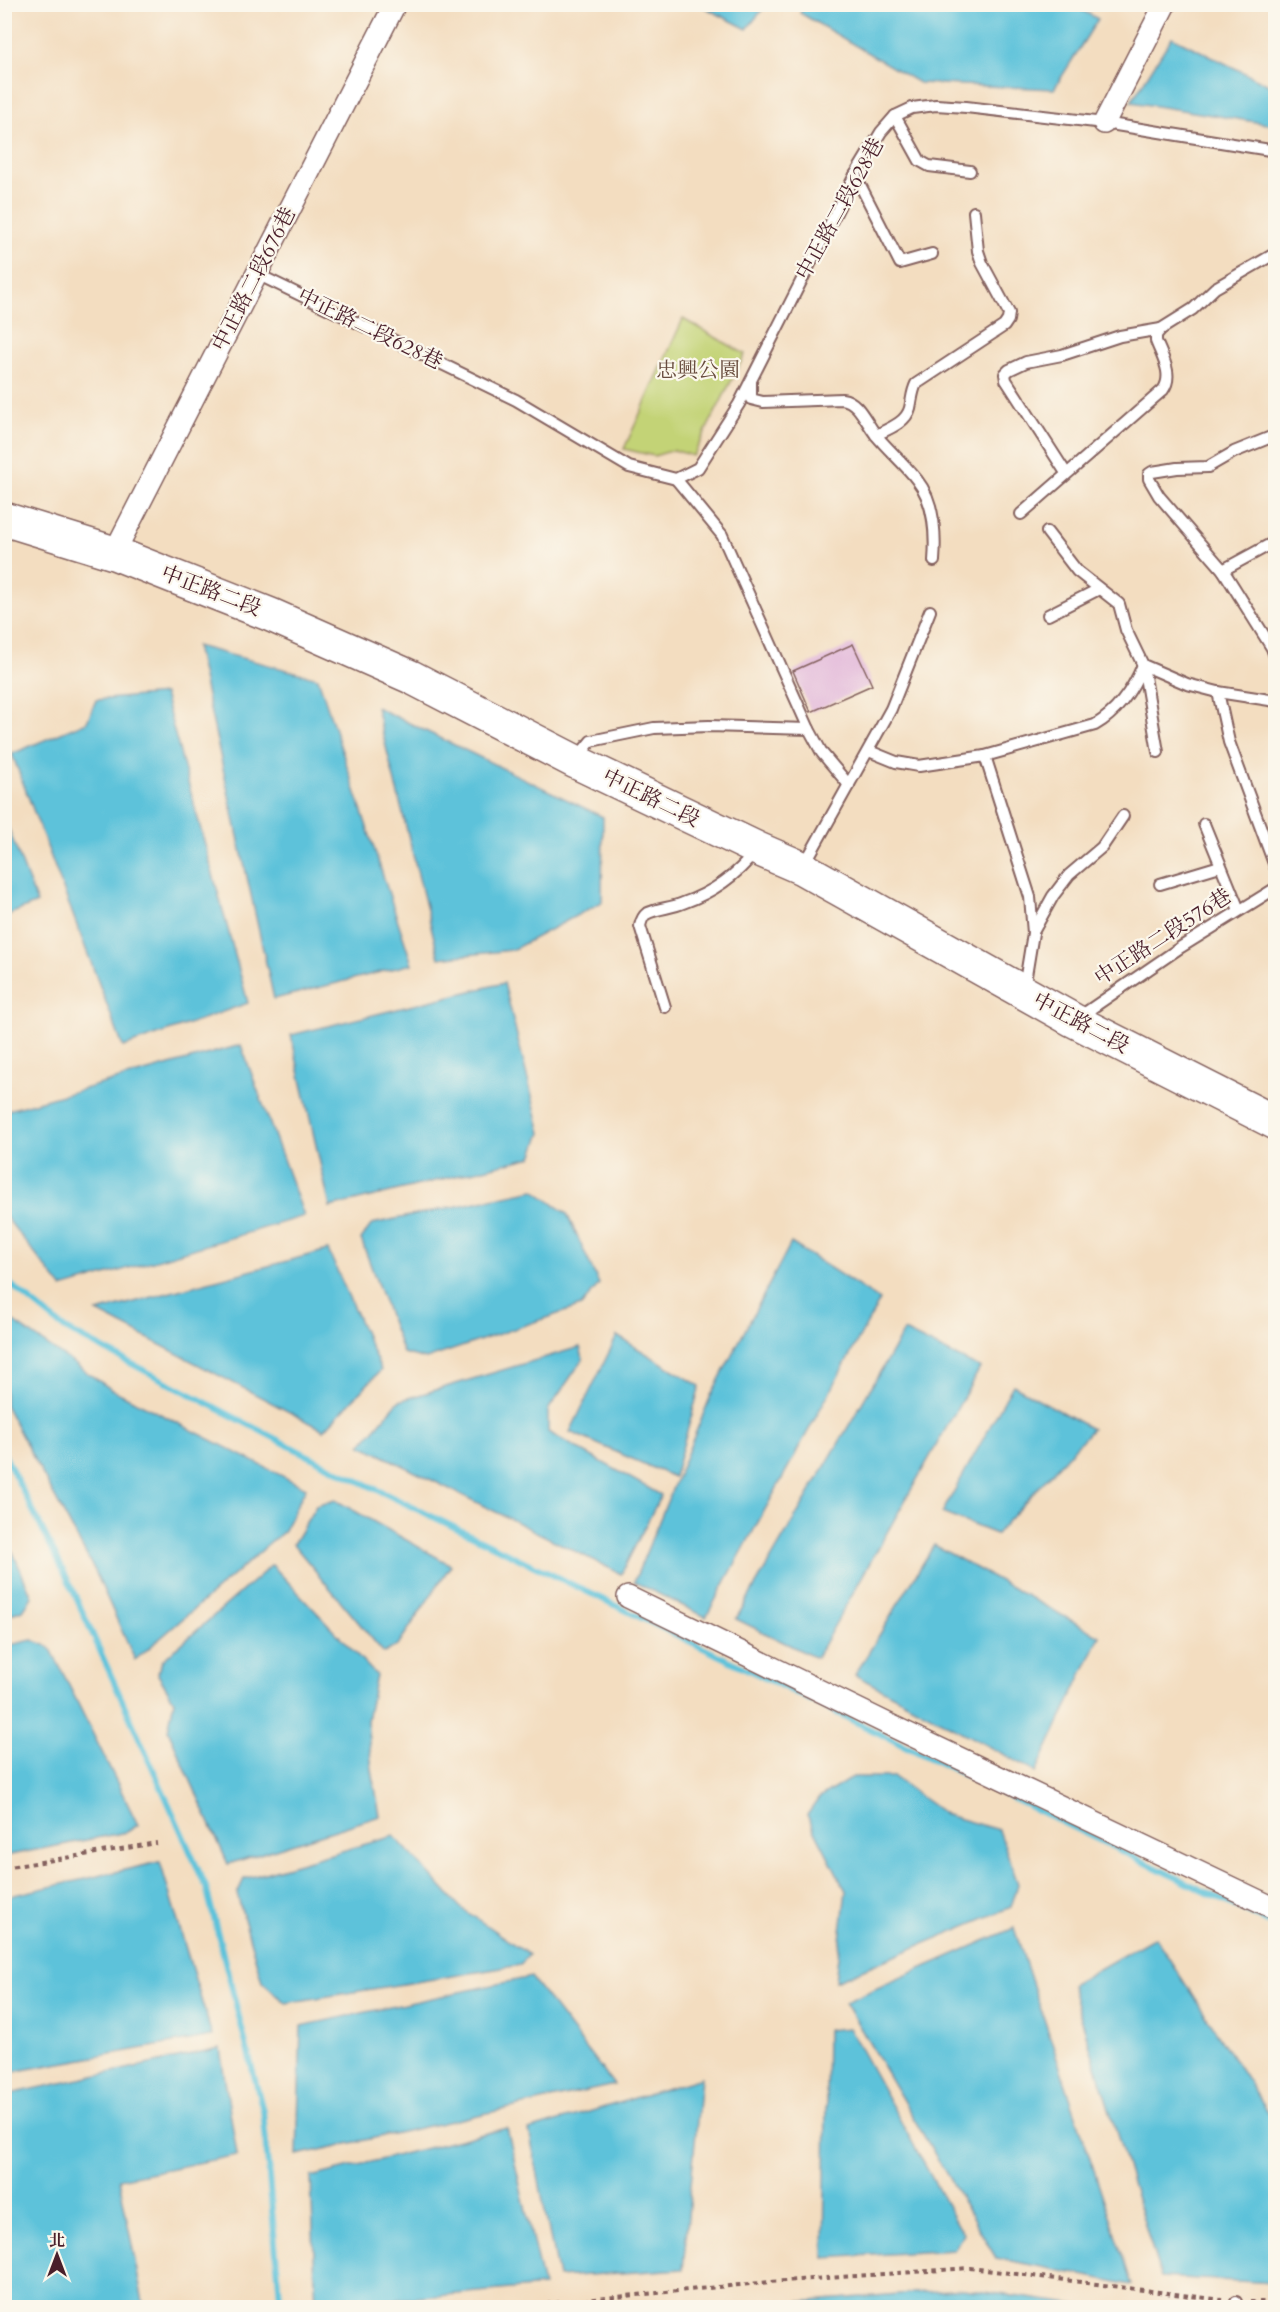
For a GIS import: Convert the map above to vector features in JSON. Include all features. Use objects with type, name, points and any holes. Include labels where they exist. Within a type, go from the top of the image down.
[{"type":"main road","name":"中正路二段","points":[[4,519],[114,553],[271,615],[411,677],[574,761],[802,868],[1073,1020],[1275,1123]]},
{"type":"street","name":"中正路二段676巷","points":[[114,553],[395,4]]},
{"type":"street","points":[[1104,123],[1165,4]]},
{"type":"street","points":[[628,1597],[1275,1909]]},
{"type":"lane","name":"中正路二段628巷","points":[[257,274],[516,400],[629,467],[676,479],[698,468],[739,404],[855,175],[881,132],[895,116],[912,108],[936,105],[1104,123],[1275,151]]},
{"type":"lane","points":[[895,116],[921,161],[929,166],[970,171]]},
{"type":"lane","points":[[855,175],[900,263],[932,254]]},
{"type":"lane","points":[[876,435],[906,417],[916,384],[1004,326],[1008,320],[1009,313],[978,252],[974,212]]},
{"type":"lane","points":[[1021,514],[1168,384],[1168,376],[1156,341],[1156,335],[1161,329],[1193,309],[1215,288],[1275,253]]},
{"type":"lane","points":[[1066,473],[1006,380],[1005,374],[1026,362],[1062,355],[1120,336],[1161,329]]},
{"type":"lane","points":[[751,378],[751,399],[763,402],[849,400],[854,404],[876,435],[922,488],[936,535],[934,561]]},
{"type":"lane","points":[[1275,435],[1208,466],[1177,468],[1149,474],[1149,479],[1160,496],[1223,570],[1272,648],[1275,659]]},
{"type":"lane","points":[[676,479],[722,535],[808,729],[822,753],[849,785]]},
{"type":"lane","points":[[1047,532],[1077,571],[1119,604],[1126,630],[1143,664],[1158,752]]},
{"type":"lane","points":[[1223,570],[1269,545]]},
{"type":"lane","points":[[1048,615],[1099,589]]},
{"type":"lane","points":[[802,868],[891,710],[930,611]]},
{"type":"lane","points":[[1143,664],[1187,684],[1218,693],[1275,701]]},
{"type":"lane","points":[[869,751],[909,766],[985,756],[1095,724],[1104,720],[1130,692],[1143,664]]},
{"type":"lane","points":[[1218,693],[1229,742],[1275,869]]},
{"type":"lane","points":[[574,761],[591,741],[654,728],[709,726],[808,729]]},
{"type":"lane","points":[[985,756],[1030,897],[1033,933],[1023,993]]},
{"type":"lane","points":[[1033,933],[1053,896],[1064,882],[1102,847],[1124,816]]},
{"type":"lane","points":[[1204,824],[1239,910]]},
{"type":"lane","points":[[665,1007],[640,926],[641,919],[646,914],[684,903],[717,886],[742,868],[758,849]]},
{"type":"lane","points":[[1160,884],[1220,866]]},
{"type":"lane","name":"中正路二段576巷","points":[[1073,1020],[1275,888]]},
{"type":"path","points":[[4,1868],[157,1843]]},
{"type":"path","points":[[503,2307],[770,2282],[970,2268],[1235,2305],[1275,2302]]},
{"type":"green space","name":"忠興公園","points":[[683,319],[745,354],[693,456],[674,450],[654,456],[624,449]]},
{"type":"water","points":[[766,4],[747,29],[700,5]]},
{"type":"water","points":[[1071,4],[1098,19],[1054,89],[919,83],[800,13],[804,5]]},
{"type":"water","points":[[1172,37],[1275,88],[1275,125],[1131,102]]},
{"type":"water","points":[[196,646],[318,678],[412,964],[274,999]]},
{"type":"water","points":[[164,694],[248,1003],[123,1047],[12,754],[87,722],[96,700]]},
{"type":"water","points":[[376,707],[603,817],[602,902],[512,950],[439,958]]},
{"type":"water","points":[[4,817],[37,903],[5,916],[4,916]]},
{"type":"water","points":[[504,983],[541,1133],[532,1157],[330,1207],[291,1035]]},
{"type":"water","points":[[241,1045],[304,1216],[62,1288],[5,1216],[5,1111]]},
{"type":"water","points":[[534,1190],[567,1214],[599,1284],[581,1306],[426,1359],[403,1353],[361,1239],[372,1224]]},
{"type":"water","points":[[791,1243],[880,1300],[706,1617],[634,1582],[712,1393]]},
{"type":"water","points":[[328,1250],[381,1370],[324,1430],[97,1312]]},
{"type":"water","points":[[5,1316],[111,1389],[306,1488],[283,1532],[135,1660],[95,1571],[5,1405]]},
{"type":"water","points":[[904,1331],[980,1368],[816,1658],[736,1619]]},
{"type":"water","points":[[617,1336],[700,1386],[674,1477],[570,1432]]},
{"type":"water","points":[[580,1347],[583,1359],[548,1410],[548,1432],[661,1495],[621,1574],[361,1445],[399,1401]]},
{"type":"water","points":[[1013,1385],[1092,1429],[996,1534],[942,1513]]},
{"type":"water","points":[[335,1500],[451,1565],[398,1645],[384,1653],[293,1544],[316,1506]]},
{"type":"water","points":[[5,1534],[32,1597],[23,1610],[5,1616]]},
{"type":"water","points":[[934,1545],[1100,1636],[1036,1772],[855,1675]]},
{"type":"water","points":[[272,1565],[376,1675],[367,1721],[380,1816],[228,1864],[168,1730],[174,1701],[157,1673],[163,1660]]},
{"type":"water","points":[[32,1640],[50,1647],[138,1825],[127,1832],[5,1856],[5,1646]]},
{"type":"water","points":[[853,1777],[894,1777],[946,1815],[999,1830],[1018,1884],[1011,1907],[835,1981],[846,1891],[807,1815],[819,1798]]},
{"type":"water","points":[[394,1836],[460,1907],[529,1955],[520,1965],[286,2003],[262,1982],[237,1894],[244,1879]]},
{"type":"water","points":[[160,1862],[212,2036],[5,2073],[5,1897]]},
{"type":"water","points":[[1014,1928],[1132,2285],[996,2258],[845,2002]]},
{"type":"water","points":[[1155,1937],[1275,2123],[1275,2283],[1161,2277],[1071,1985]]},
{"type":"water","points":[[531,1977],[614,2085],[297,2155],[301,2026]]},
{"type":"water","points":[[849,2028],[963,2234],[954,2250],[824,2258],[827,2030]]},
{"type":"water","points":[[220,2049],[237,2155],[119,2179],[144,2307],[5,2307],[5,2095]]},
{"type":"water","points":[[701,2078],[683,2269],[558,2277],[529,2130]]},
{"type":"water","points":[[507,2128],[543,2286],[316,2307],[311,2177]]},
{"type":"water","points":[[963,2289],[1093,2307],[799,2307],[799,2302]]},
{"type":"building","points":[[853,644],[872,685],[811,712],[793,671]]},
{"type":"waterway","points":[[4,1279],[65,1329],[324,1464],[1276,1926]]},
{"type":"waterway","points":[[4,1454],[70,1584],[206,1887],[263,2111],[281,2308]]}]
